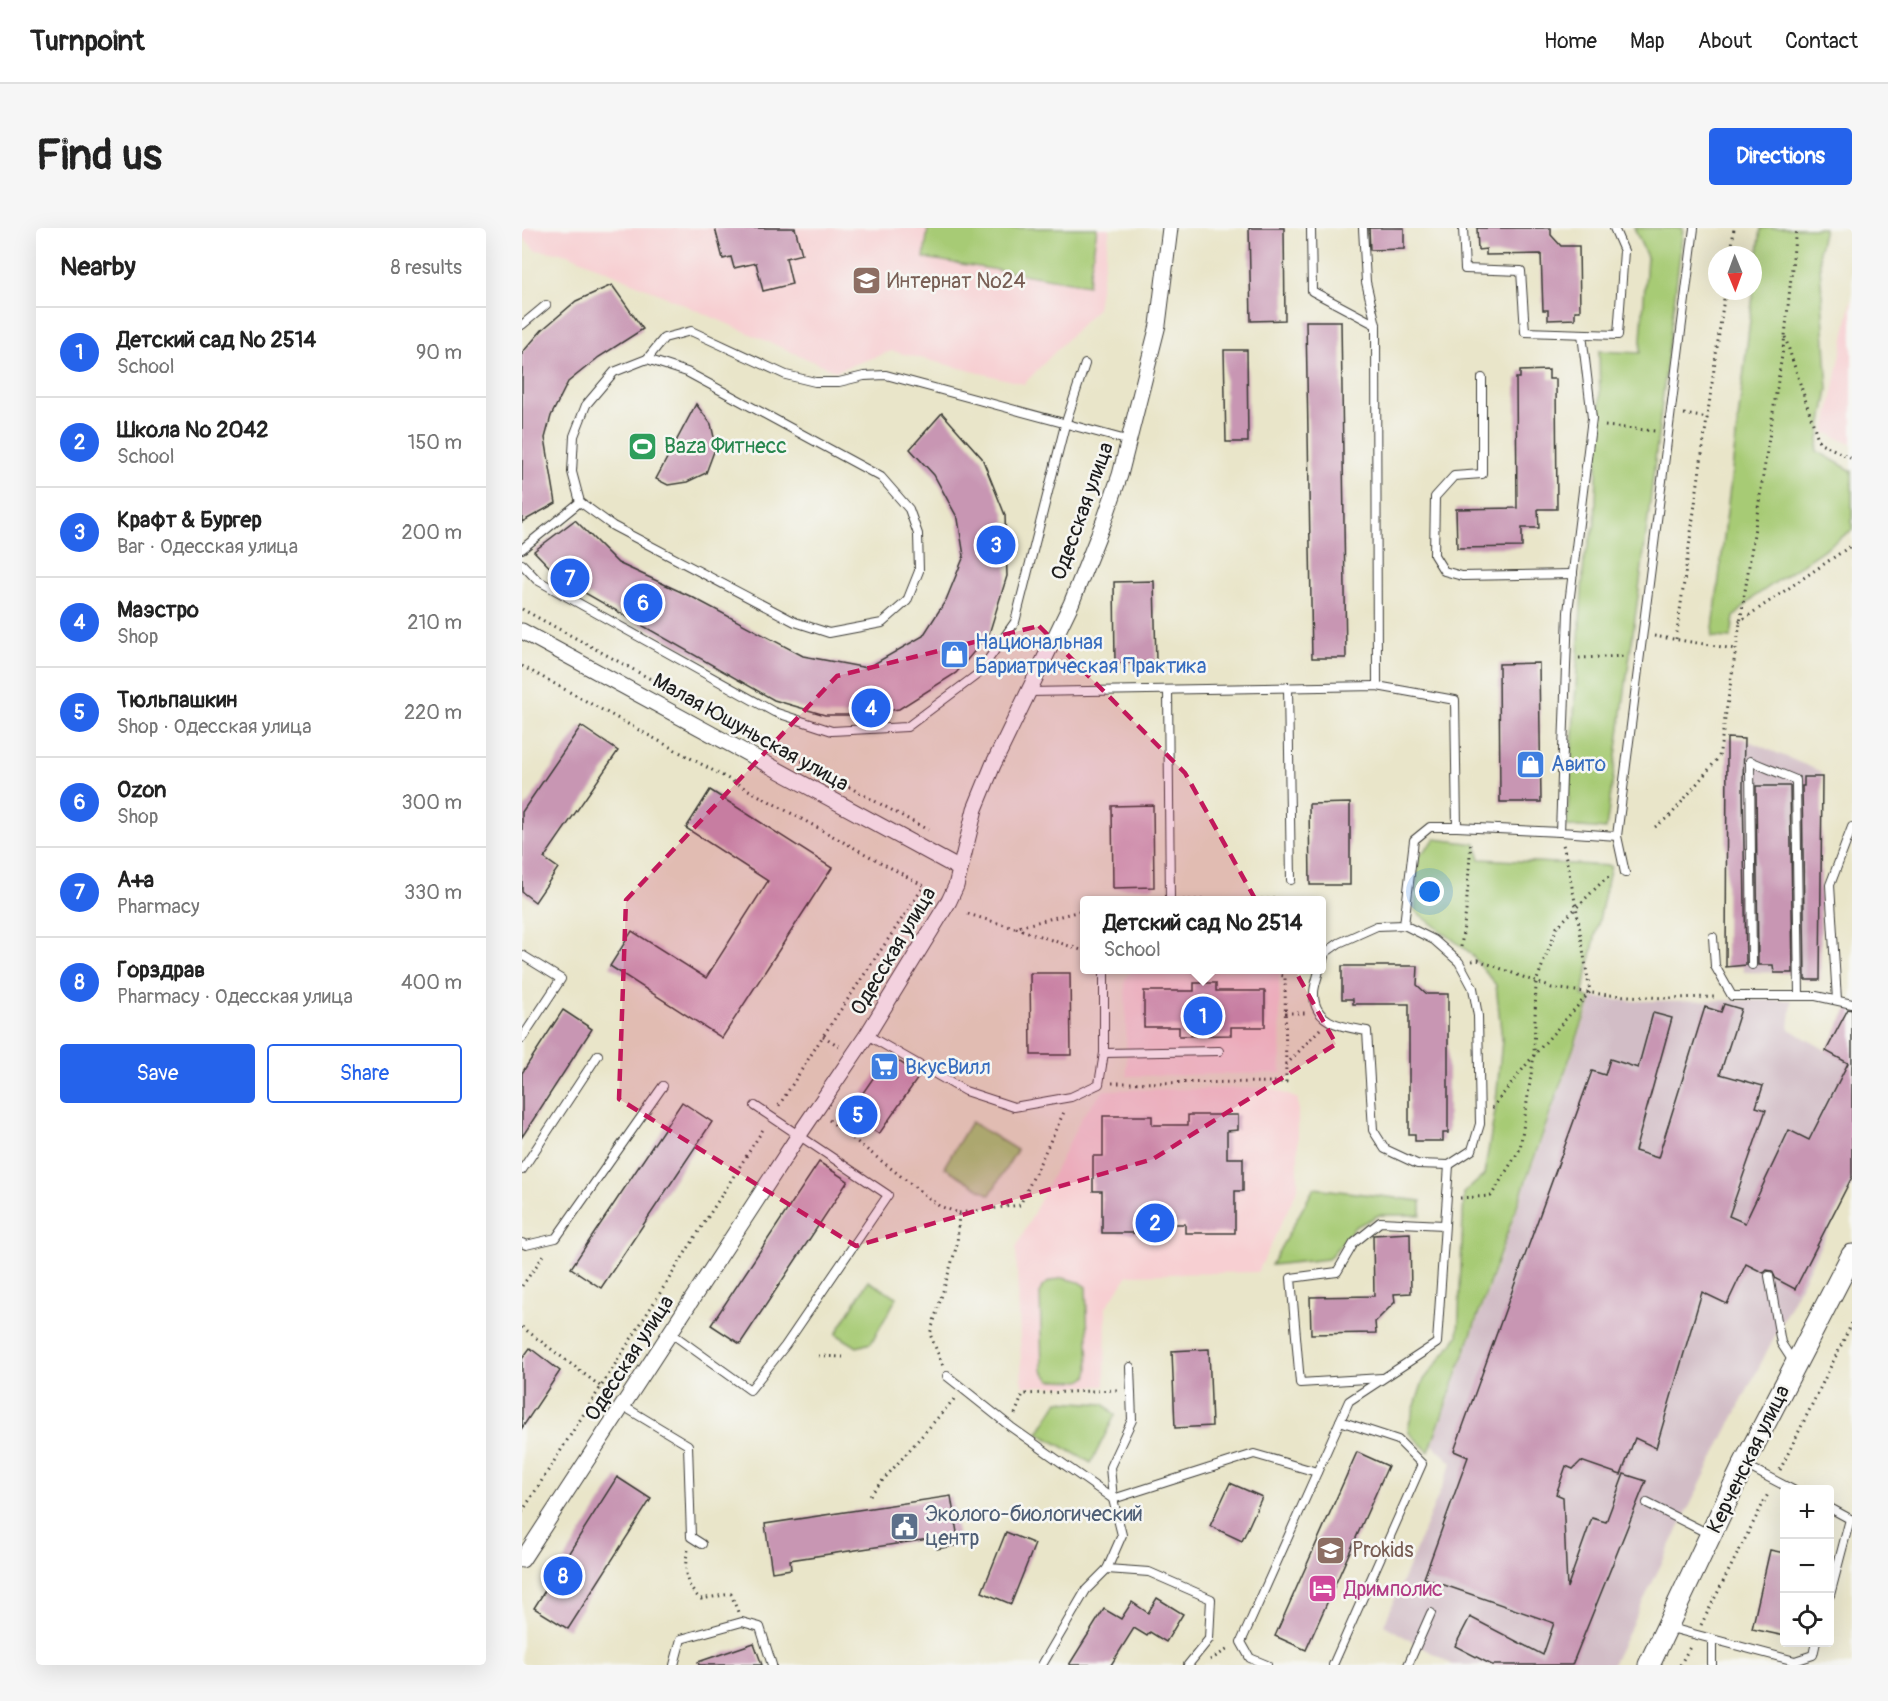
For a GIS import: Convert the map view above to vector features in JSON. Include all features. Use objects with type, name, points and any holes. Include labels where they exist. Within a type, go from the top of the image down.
[{"type":"street","name":"Одесская улица","points":[[522,1560],[814,1111],[867,1035],[949,902],[956,886],[975,809],[993,765],[1083,573],[1104,521],[1130,441],[1158,325],[1170,228]]},
{"type":"street","name":"Малая Юшуньская улица","points":[[522,631],[960,869]]},
{"type":"street","name":"Керченская улица","points":[[1649,1665],[1744,1464],[1852,1255]]},
{"type":"lane","points":[[1311,228],[1312,291],[1376,325]]},
{"type":"lane","points":[[1363,228],[1366,282],[1376,325],[1377,686]]},
{"type":"lane","points":[[1463,228],[1465,269],[1521,271],[1525,332],[1618,335],[1624,251],[1614,228]]},
{"type":"lane","points":[[1625,873],[1617,836],[1694,228]]},
{"type":"lane","points":[[522,325],[546,305]]},
{"type":"lane","points":[[647,359],[687,372],[880,477],[909,509],[918,534],[919,571],[907,602],[882,623],[829,633],[785,617],[613,526],[580,502],[572,472],[574,436],[586,405],[614,372],[647,359],[664,338],[691,331],[786,375],[815,382],[839,382],[864,376],[886,375],[1130,441]]},
{"type":"lane","points":[[1560,832],[1568,612],[1591,424],[1582,334]]},
{"type":"lane","points":[[522,564],[537,580],[774,712],[832,731],[907,727],[978,674],[1016,622],[1065,424],[1085,363]]},
{"type":"lane","points":[[1482,378],[1482,474],[1454,476],[1435,497],[1434,555],[1444,571],[1462,576],[1573,574]]},
{"type":"lane","points":[[522,549],[580,502]]},
{"type":"lane","points":[[1029,692],[1377,686],[1455,700],[1457,827]]},
{"type":"lane","points":[[1288,687],[1291,880]]},
{"type":"lane","points":[[1168,690],[1170,896]]},
{"type":"lane","points":[[1752,965],[1750,761],[1796,780],[1799,996]]},
{"type":"lane","points":[[1404,925],[1414,840],[1430,827],[1617,836]]},
{"type":"lane","points":[[1837,999],[1830,885],[1852,827]]},
{"type":"lane","points":[[1319,974],[1314,994],[1319,1013],[1336,1026],[1367,1031],[1373,1130],[1385,1149],[1417,1164],[1449,1165],[1472,1150],[1480,1124],[1478,1016],[1473,988],[1459,962],[1434,940],[1404,925],[1377,926],[1340,943],[1326,952]]},
{"type":"lane","points":[[1713,937],[1715,966],[1732,996],[1799,996],[1837,999],[1852,1004]]},
{"type":"lane","points":[[522,955],[561,979],[522,1038]]},
{"type":"lane","points":[[867,1035],[965,1091],[1014,1107],[1071,1097],[1099,1084],[1104,1053],[1104,974]]},
{"type":"lane","points":[[1104,1053],[1219,1050]]},
{"type":"lane","points":[[522,1170],[598,1055]]},
{"type":"lane","points":[[522,1243],[526,1245],[555,1238],[663,1086]]},
{"type":"lane","points":[[670,1333],[750,1390],[785,1346],[888,1195],[755,1106]]},
{"type":"lane","points":[[1267,1665],[1250,1658],[1241,1642],[1349,1401],[1437,1343],[1449,1165]]},
{"type":"lane","points":[[1384,1377],[1300,1383],[1291,1278],[1337,1272],[1354,1243],[1380,1222],[1444,1225]]},
{"type":"lane","points":[[1769,1276],[1781,1343],[1795,1365]]},
{"type":"lane","points":[[1042,1665],[1086,1590],[1107,1569],[1122,1536],[1113,1498],[1110,1467],[1132,1420],[1130,1367]]},
{"type":"lane","points":[[947,1376],[1011,1427],[1113,1498]]},
{"type":"lane","points":[[623,1406],[688,1445],[691,1536],[702,1544]]},
{"type":"lane","points":[[1333,1665],[1422,1464],[1398,1440],[1340,1421]]},
{"type":"lane","points":[[1113,1498],[1254,1454],[1317,1472]]},
{"type":"lane","points":[[1744,1464],[1784,1485]]},
{"type":"lane","points":[[1647,1503],[1710,1534]]},
{"type":"lane","points":[[1830,1593],[1851,1519],[1834,1510]]},
{"type":"lane","points":[[1107,1569],[1149,1572],[1211,1599],[1209,1639],[1188,1665]]},
{"type":"lane","points":[[1408,1665],[1431,1613]]},
{"type":"lane","points":[[674,1665],[681,1639],[741,1622],[760,1627],[772,1665]]},
{"type":"lane","points":[[1666,1627],[1795,1661],[1813,1655],[1815,1647]]},
{"type":"lane","points":[[1712,1639],[1712,1665]]},
{"type":"path","points":[[1732,246],[1734,228]]},
{"type":"path","points":[[1655,827],[1671,815],[1719,758],[1785,336],[1796,228]]},
{"type":"path","points":[[1676,639],[1724,300]]},
{"type":"path","points":[[1785,336],[1819,442],[1852,459]]},
{"type":"path","points":[[1684,414],[1708,418]]},
{"type":"path","points":[[1591,424],[1669,432]]},
{"type":"path","points":[[1739,622],[1852,545]]},
{"type":"path","points":[[522,609],[928,830]]},
{"type":"path","points":[[1651,636],[1735,649]]},
{"type":"path","points":[[1567,659],[1640,655]]},
{"type":"path","points":[[522,666],[924,886],[823,1036],[522,1512]]},
{"type":"path","points":[[1471,828],[1466,911],[1459,962],[1478,960],[1552,988],[1666,998],[1732,996]]},
{"type":"path","points":[[1560,832],[1576,906],[1590,992]]},
{"type":"path","points":[[1446,1198],[1491,1196],[1520,1149],[1534,1055],[1536,982],[1557,927],[1606,878],[1625,873]]},
{"type":"path","points":[[1014,928],[1080,911]]},
{"type":"path","points":[[968,914],[1080,950]]},
{"type":"path","points":[[1480,1124],[1534,1055],[1590,992]]},
{"type":"path","points":[[1285,1013],[1319,1013]]},
{"type":"path","points":[[1287,1065],[1329,1020]]},
{"type":"path","points":[[814,1111],[837,1126],[939,1206],[959,1213],[1020,1205],[1071,1097]]},
{"type":"path","points":[[947,1376],[930,1334],[957,1245],[959,1213]]},
{"type":"path","points":[[522,1286],[555,1238]]},
{"type":"path","points":[[1680,1665],[1852,1323]]},
{"type":"path","points":[[522,1327],[600,1386]]},
{"type":"path","points":[[818,1356],[843,1357]]},
{"type":"path","points":[[870,1495],[962,1390]]},
{"type":"path","points":[[1011,1427],[1023,1394],[1131,1390]]},
{"type":"path","points":[[691,1536],[684,1565],[691,1592],[701,1599],[731,1594],[741,1622]]},
{"type":"path","points":[[1200,1665],[1241,1642]]},
{"type":"highlighted area","points":[[1039,626],[1185,773],[1336,1044],[1153,1159],[856,1246],[619,1099],[626,900],[837,676]]},
{"type":"shaded area","name":"Интернат №24","points":[[522,228],[1110,228],[1097,308],[1024,384],[892,351],[835,371],[568,254],[535,250],[522,236]]},
{"type":"shaded area","points":[[1852,298],[1852,445],[1825,432]]},
{"type":"shaded area","points":[[1744,739],[1822,772],[1820,980],[1805,980],[1790,973],[1744,972],[1743,966],[1726,967]]},
{"type":"shaded area","points":[[1129,974],[1279,974],[1281,1073],[1127,1076],[1125,979]]},
{"type":"shaded area","points":[[1593,998],[1633,1001],[1792,1000],[1789,1029],[1852,1065],[1852,1184],[1722,1440],[1612,1665],[1453,1665],[1384,1625],[1452,1463],[1433,1445]]},
{"type":"shaded area","points":[[1271,1088],[1298,1099],[1298,1188],[1258,1272],[1128,1275],[1106,1307],[1105,1386],[1022,1386],[1016,1248],[1083,1115],[1104,1090]]},
{"type":"green space","points":[[928,228],[1097,228],[1088,285],[924,258]]},
{"type":"green space","points":[[1634,228],[1683,228],[1643,560],[1606,829],[1567,826],[1584,560],[1595,524],[1600,401],[1599,351],[1640,353],[1647,257]]},
{"type":"green space","points":[[1761,228],[1824,228],[1819,250],[1828,389],[1817,451],[1852,471],[1852,530],[1754,597],[1734,617],[1731,638],[1712,637],[1752,300],[1762,300],[1762,246],[1759,246]]},
{"type":"green space","points":[[1435,839],[1476,844],[1480,859],[1611,866],[1582,996],[1591,999],[1429,1452],[1409,1433],[1408,1427],[1423,1381],[1458,1336],[1464,1193],[1484,1175],[1495,1111],[1502,1040],[1496,985],[1469,952],[1415,911],[1418,857]]},
{"type":"green space","points":[[971,1122],[1017,1150],[990,1195],[944,1167]]},
{"type":"green space","points":[[1314,1188],[1421,1201],[1421,1215],[1379,1215],[1355,1227],[1328,1259],[1271,1265]]},
{"type":"green space","points":[[1062,1278],[1079,1282],[1086,1287],[1089,1369],[1087,1377],[1081,1381],[1050,1380],[1042,1370],[1040,1292],[1042,1287],[1049,1282]]},
{"type":"green space","points":[[868,1281],[897,1297],[871,1343],[857,1347],[836,1334]]},
{"type":"green space","points":[[1058,1401],[1104,1404],[1115,1415],[1091,1463],[1038,1433]]},
{"type":"building","points":[[715,228],[795,228],[802,254],[786,258],[792,284],[763,291],[756,263],[734,268],[731,257],[723,259]]},
{"type":"building","points":[[1249,228],[1284,228],[1285,320],[1251,321]]},
{"type":"building","points":[[1369,228],[1404,228],[1404,249],[1370,250]]},
{"type":"building","points":[[1477,228],[1551,228],[1551,235],[1561,246],[1579,246],[1580,311],[1575,311],[1575,319],[1548,320],[1548,310],[1543,310],[1541,254],[1486,255],[1486,249],[1478,250]]},
{"type":"building","points":[[612,285],[643,329],[599,357],[568,382],[551,416],[545,438],[556,503],[522,522],[522,353],[542,330],[576,301]]},
{"type":"building","points":[[1306,321],[1341,321],[1346,658],[1312,658]]},
{"type":"building","points":[[1224,350],[1247,350],[1248,442],[1226,442]]},
{"type":"building","points":[[1549,370],[1549,379],[1556,379],[1557,509],[1538,509],[1539,528],[1522,528],[1522,547],[1457,548],[1456,509],[1517,508],[1516,378],[1520,378],[1520,371]]},
{"type":"building","points":[[696,404],[711,424],[716,446],[706,473],[687,482],[668,485],[656,479]]},
{"type":"building","points":[[942,413],[982,458],[1005,515],[1007,576],[989,634],[956,673],[899,709],[859,715],[825,715],[774,700],[562,580],[534,551],[575,520],[618,563],[692,597],[803,656],[867,668],[923,636],[946,600],[964,556],[958,519],[934,475],[910,449]]},
{"type":"building","points":[[1154,581],[1156,662],[1115,663],[1114,582]]},
{"type":"building","points":[[1539,663],[1541,802],[1500,802],[1499,664]]},
{"type":"building","points":[[581,726],[618,751],[544,858],[558,868],[535,902],[522,892],[522,812]]},
{"type":"building","points":[[1727,738],[1744,739],[1746,965],[1726,967]]},
{"type":"building","points":[[1804,777],[1822,777],[1820,980],[1805,980],[1802,786],[1804,786]]},
{"type":"building","points":[[1756,786],[1790,786],[1793,973],[1774,973],[1773,965],[1758,965]]},
{"type":"building","points":[[710,790],[832,868],[722,1038],[610,966],[632,931],[706,978],[768,881],[686,828]]},
{"type":"building","points":[[1350,803],[1350,885],[1310,885],[1309,804]]},
{"type":"building","points":[[1153,805],[1154,887],[1113,888],[1112,806]]},
{"type":"building","points":[[1342,966],[1418,966],[1417,985],[1427,994],[1448,994],[1448,1133],[1443,1133],[1443,1141],[1415,1141],[1415,1134],[1409,1134],[1409,1004],[1353,1004],[1353,999],[1342,999]]},
{"type":"building","points":[[1030,973],[1070,973],[1071,1055],[1031,1055]]},
{"type":"building","points":[[1194,983],[1216,983],[1216,991],[1265,991],[1265,1027],[1231,1027],[1231,1035],[1179,1036],[1179,1027],[1144,1027],[1144,991],[1194,991]]},
{"type":"building","points":[[1724,1004],[1741,1009],[1720,1074],[1763,1086],[1756,1107],[1766,1110],[1729,1216],[1745,1223],[1789,1130],[1809,1140],[1848,1063],[1826,1051],[1848,1009],[1852,1010],[1852,1177],[1795,1289],[1776,1279],[1772,1271],[1767,1270],[1764,1273],[1746,1264],[1727,1304],[1702,1292],[1656,1448],[1635,1438],[1621,1475],[1581,1461],[1573,1469],[1566,1466],[1556,1494],[1563,1497],[1567,1588],[1592,1518],[1606,1522],[1624,1474],[1646,1481],[1572,1665],[1492,1665],[1455,1646],[1470,1617],[1543,1655],[1554,1623],[1424,1578],[1468,1457],[1454,1451],[1592,1071],[1605,1075],[1610,1059],[1638,1068],[1653,1013],[1672,1018],[1635,1151],[1658,1158],[1705,1007],[1721,1012]]},
{"type":"building","points":[[563,1010],[592,1029],[522,1137],[522,1073]]},
{"type":"building","points":[[889,1055],[920,1075],[879,1134],[849,1113]]},
{"type":"building","points":[[682,1102],[712,1122],[601,1288],[571,1268]]},
{"type":"building","points":[[1188,1115],[1238,1115],[1238,1130],[1227,1131],[1227,1158],[1243,1158],[1243,1191],[1235,1191],[1235,1233],[1185,1233],[1185,1224],[1152,1224],[1152,1233],[1102,1233],[1102,1191],[1093,1191],[1093,1156],[1103,1156],[1103,1116],[1152,1116],[1152,1125],[1188,1125]]},
{"type":"building","points":[[819,1162],[848,1181],[740,1344],[711,1325]]},
{"type":"building","points":[[1410,1233],[1411,1293],[1394,1294],[1395,1302],[1375,1322],[1376,1333],[1311,1334],[1310,1297],[1374,1296],[1373,1235]]},
{"type":"building","points":[[530,1348],[560,1371],[522,1428],[522,1359]]},
{"type":"building","points":[[1209,1349],[1212,1426],[1175,1428],[1172,1351]]},
{"type":"building","points":[[1357,1452],[1388,1466],[1306,1650],[1275,1636]]},
{"type":"building","points":[[617,1477],[651,1499],[568,1629],[534,1608]]},
{"type":"building","points":[[1230,1483],[1262,1497],[1242,1541],[1210,1526]]},
{"type":"building","points":[[951,1496],[959,1545],[937,1549],[935,1538],[790,1560],[791,1569],[772,1572],[765,1524]]},
{"type":"building","points":[[1006,1532],[1035,1544],[1011,1604],[982,1592]]},
{"type":"building","points":[[1770,1550],[1780,1552],[1780,1635],[1752,1629]]},
{"type":"building","points":[[1157,1598],[1183,1614],[1166,1642],[1150,1632],[1147,1636],[1134,1628],[1111,1665],[1069,1665],[1104,1609],[1121,1619],[1132,1602],[1148,1613]]},
{"type":"building","points":[[754,1643],[762,1665],[699,1665],[698,1662]]},
{"type":"place","name":"Интернат №24","points":[[866,281]]},
{"type":"place","name":"Baza Фитнесс","points":[[643,446]]},
{"type":"place","name":"Крафт & Бургер","points":[[996,545]]},
{"type":"place","name":"А+а","points":[[570,578]]},
{"type":"place","name":"Ozon","points":[[643,603]]},
{"type":"place","name":"Национальная Бариатрическая Практика","points":[[954,654]]},
{"type":"place","name":"Маэстро","points":[[871,708]]},
{"type":"place","name":"Авито","points":[[1530,764]]},
{"type":"place","name":"Детский сад № 2514","points":[[1203,1016]]},
{"type":"place","name":"ВкусВилл","points":[[884,1067]]},
{"type":"place","name":"Тюльпашкин","points":[[858,1115]]},
{"type":"place","name":"Школа № 2042","points":[[1155,1223]]},
{"type":"place","name":"Эколого-биологический центр","points":[[904,1526]]},
{"type":"place","name":"Prokids","points":[[1331,1550]]},
{"type":"place","name":"Горздрав","points":[[563,1576]]},
{"type":"place","name":"Дримполис","points":[[1323,1589]]}]
